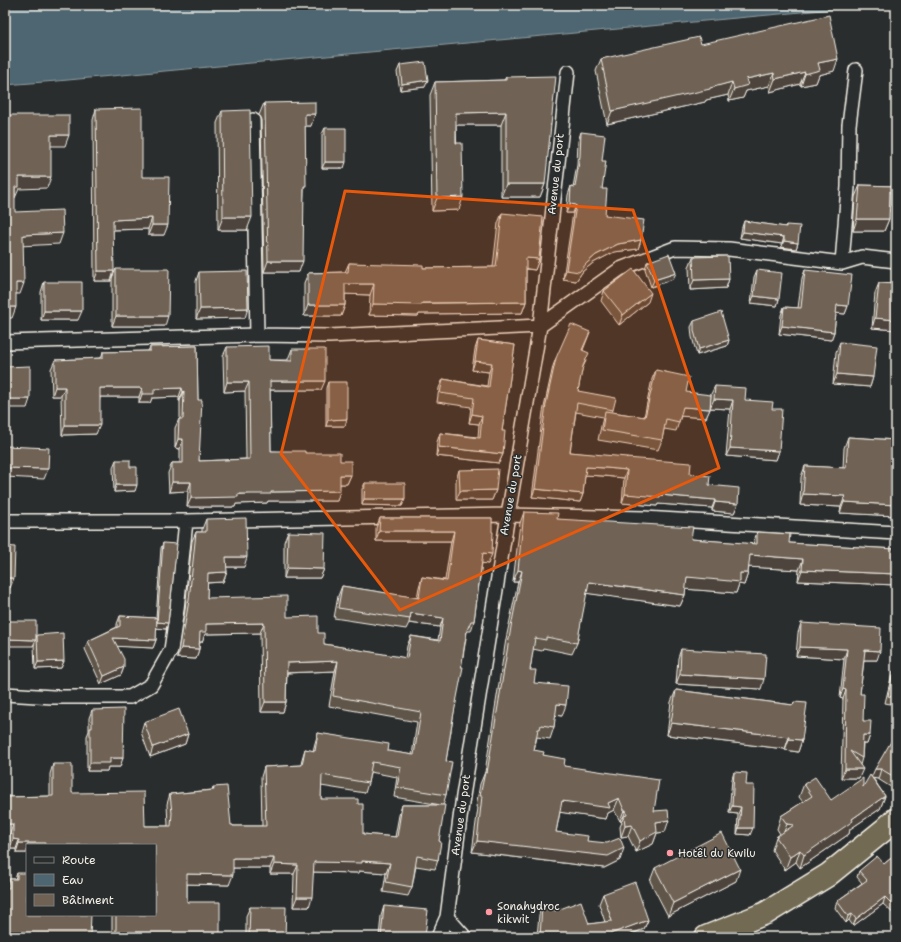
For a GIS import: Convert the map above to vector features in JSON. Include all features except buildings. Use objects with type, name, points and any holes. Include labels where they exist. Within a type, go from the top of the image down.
[{"type":"highway","points":[[706,937],[766,913],[822,879],[896,819]]},
{"type":"street","points":[[842,263],[848,187],[849,125],[856,70]]},
{"type":"street","name":"Avenue du port","points":[[438,937],[447,917],[463,796],[540,326],[568,72]]},
{"type":"street","points":[[253,120],[257,335]]},
{"type":"street","points":[[5,342],[257,335],[329,336],[540,326],[620,270],[675,248],[729,249],[842,263],[862,257],[896,261]]},
{"type":"street","points":[[5,521],[186,521],[508,515],[644,518],[896,533]]},
{"type":"street","points":[[5,694],[52,697],[130,697],[151,685],[171,650],[177,609],[186,521]]},
{"type":"street","points":[[447,917],[465,937]]},
{"type":"highlighted area","points":[[345,191],[633,210],[719,468],[400,610],[281,454]]},
{"type":"water","points":[[5,5],[877,5],[5,85]]},
{"type":"place","name":"Hotêl du Kwilu","points":[[670,853]]},
{"type":"place","name":"Sonahydroc kikwit","points":[[489,912]]}]
